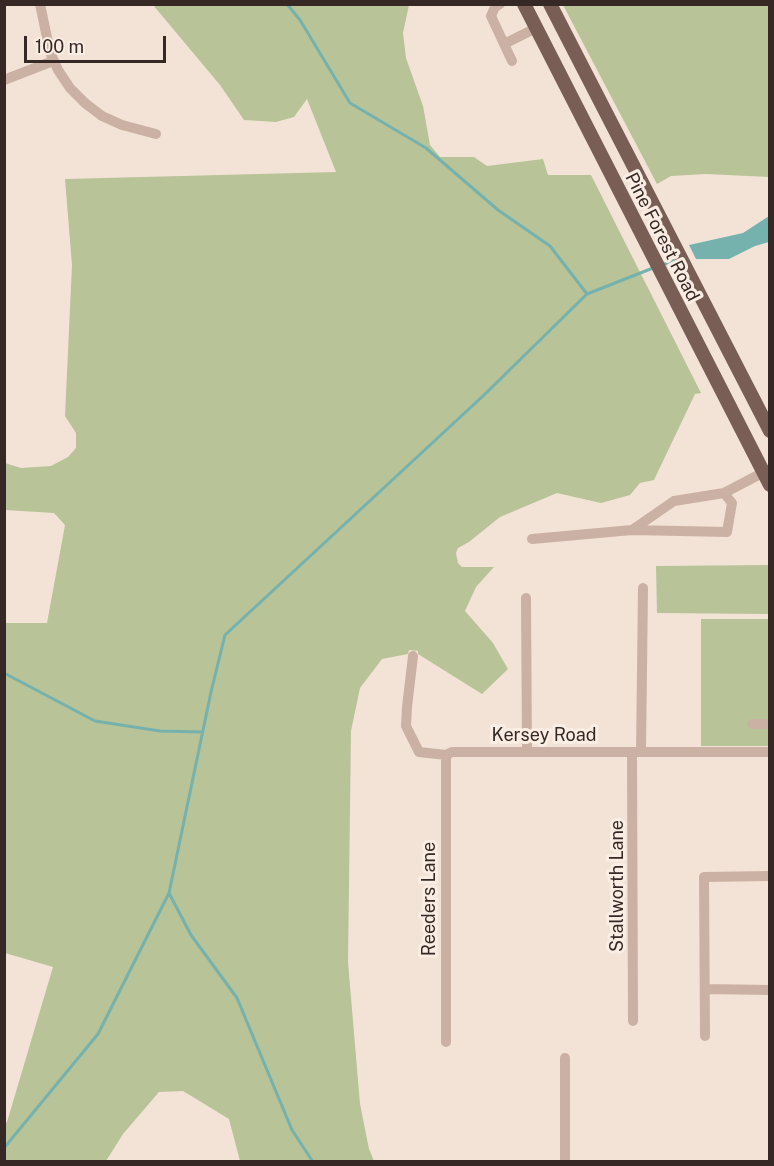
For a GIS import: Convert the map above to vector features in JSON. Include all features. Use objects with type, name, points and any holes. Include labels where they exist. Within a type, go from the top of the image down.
[{"type":"main road","name":"Pine Forest Road","points":[[524,4],[665,282],[768,476]]},
{"type":"main road","name":"Pine Forest Road","points":[[550,4],[770,431]]},
{"type":"street","points":[[40,4],[53,61],[70,88],[93,110],[122,125],[156,134]]},
{"type":"street","points":[[500,4],[495,7],[491,16],[512,61]]},
{"type":"street","points":[[504,44],[536,28]]},
{"type":"street","points":[[4,80],[53,61]]},
{"type":"street","points":[[632,530],[674,501],[724,493],[768,476]]},
{"type":"street","points":[[532,539],[632,530],[727,532],[732,503],[724,493]]},
{"type":"street","name":"Stallworth Lane","points":[[633,1021],[637,752],[643,588]]},
{"type":"street","points":[[526,598],[527,752]]},
{"type":"street","name":"Kersey Road","points":[[412,656],[406,726],[419,752],[446,755],[452,752],[770,752]]},
{"type":"street","points":[[752,724],[770,724]]},
{"type":"street","name":"Reeders Lane","points":[[446,755],[446,1042]]},
{"type":"street","points":[[705,1036],[704,877],[770,876]]},
{"type":"street","points":[[705,989],[770,990]]},
{"type":"street","points":[[565,1058],[565,1161]]},
{"type":"green space","points":[[153,5],[409,5],[403,33],[406,58],[423,106],[430,145],[440,157],[474,157],[487,166],[543,159],[548,175],[591,175],[701,393],[695,394],[654,480],[640,483],[630,495],[601,503],[557,493],[500,517],[458,548],[456,553],[458,563],[462,567],[494,567],[476,587],[465,611],[493,643],[508,669],[482,694],[418,654],[418,651],[409,650],[408,654],[382,659],[360,688],[351,731],[348,962],[360,1104],[369,1149],[374,1161],[240,1161],[229,1119],[183,1091],[159,1092],[123,1134],[106,1161],[5,1161],[4,1122],[7,1122],[53,967],[5,953],[5,623],[47,623],[65,525],[54,513],[5,510],[5,463],[21,468],[51,466],[68,457],[76,448],[76,433],[65,416],[72,265],[65,179],[336,172],[307,99],[294,117],[276,122],[244,120],[220,85]]},
{"type":"green space","points":[[563,5],[769,5],[769,177],[706,174],[671,176],[657,184]]},
{"type":"green space","points":[[769,565],[769,614],[657,613],[656,566]]},
{"type":"green space","points":[[701,619],[769,619],[769,746],[701,746]]},
{"type":"water","points":[[769,216],[769,242],[729,259],[696,259],[689,245],[743,233]]},
{"type":"waterway","points":[[287,4],[300,20],[350,103],[426,148],[498,210],[550,246],[587,294]]},
{"type":"waterway","points":[[662,265],[676,260]]},
{"type":"waterway","points":[[4,1148],[98,1034],[169,893],[225,635],[484,395],[587,294],[653,268]]},
{"type":"waterway","points":[[4,673],[95,721],[160,731],[202,732]]},
{"type":"waterway","points":[[169,893],[191,935],[237,998],[292,1130],[313,1162]]}]
